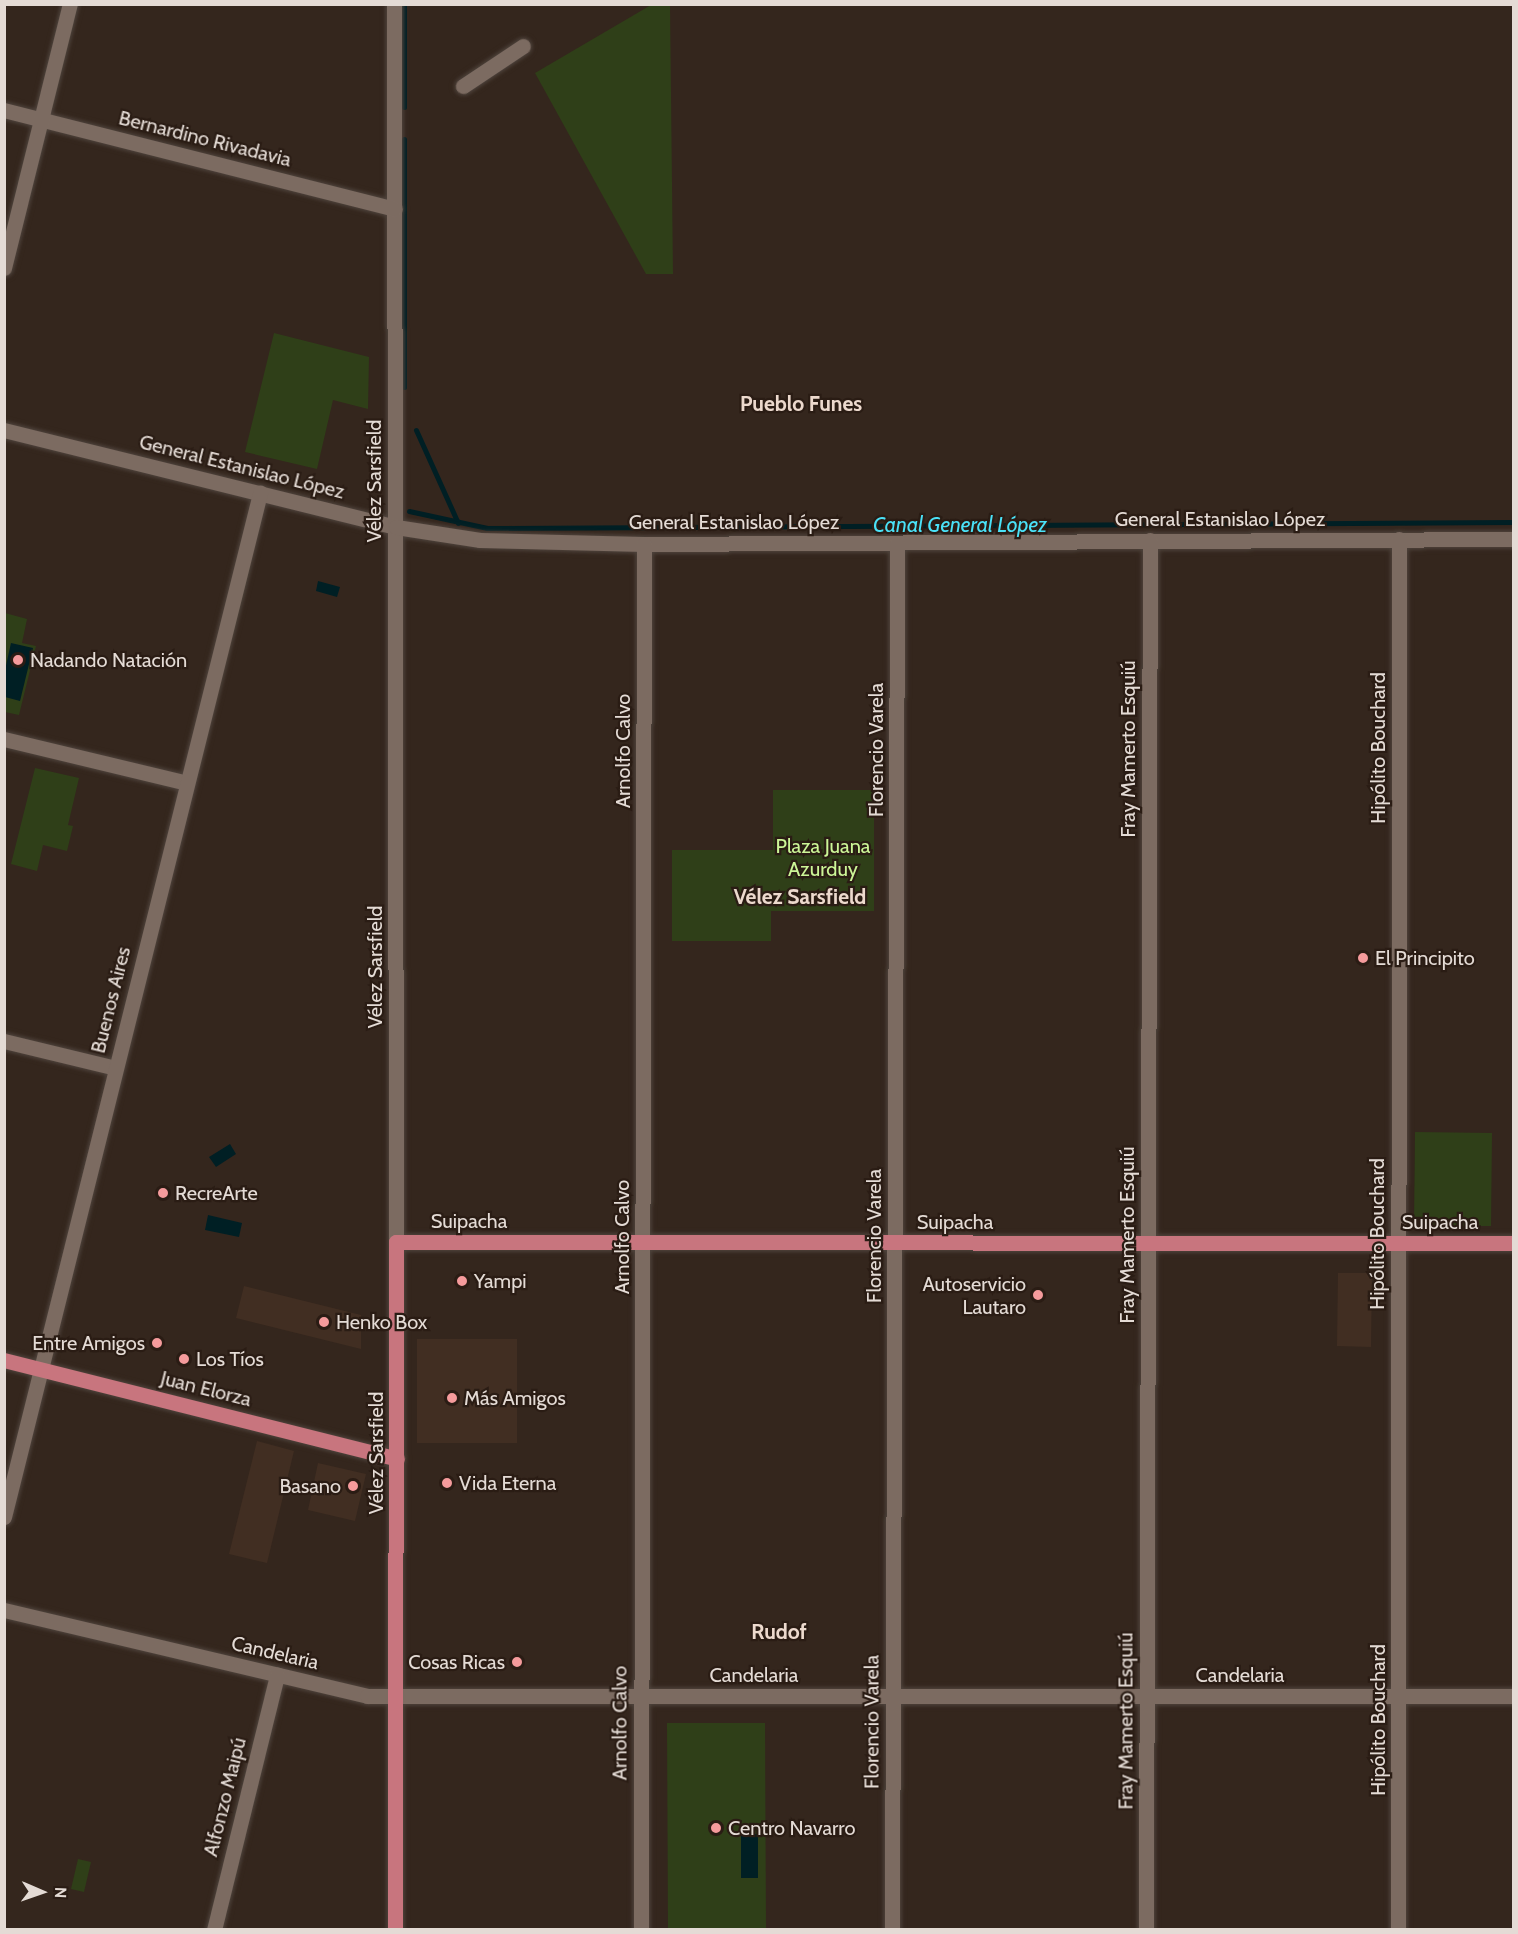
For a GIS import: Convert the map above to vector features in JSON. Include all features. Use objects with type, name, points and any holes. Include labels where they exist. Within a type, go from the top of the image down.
[{"type":"main road","name":"Suipacha","points":[[396,1242],[1514,1243]]},
{"type":"main road","name":"Vélez Sarsfield","points":[[395,1929],[396,1242]]},
{"type":"main road","name":"Juan Elorza","points":[[4,1360],[397,1459]]},
{"type":"street","points":[[4,268],[70,4]]},
{"type":"street","name":"Vélez Sarsfield","points":[[394,4],[396,1242]]},
{"type":"street","points":[[463,87],[523,46]]},
{"type":"street","name":"Bernardino Rivadavia","points":[[4,110],[395,209]]},
{"type":"street","name":"General Estanislao López","points":[[4,430],[396,527],[480,540],[645,544],[1514,539]]},
{"type":"street","name":"Buenos Aires","points":[[4,1516],[260,493]]},
{"type":"street","name":"Hipólito Bouchard","points":[[1398,1929],[1400,539]]},
{"type":"street","name":"Fray Mamerto Esquiú","points":[[1146,1929],[1150,540]]},
{"type":"street","name":"Florencio Varela","points":[[892,1929],[897,543]]},
{"type":"street","name":"Arnolfo Calvo","points":[[640,1929],[645,544]]},
{"type":"street","points":[[4,739],[187,783]]},
{"type":"street","points":[[4,1041],[116,1068]]},
{"type":"street","name":"Candelaria","points":[[4,1610],[367,1696],[1514,1696]]},
{"type":"street","name":"Alfonzo Maipú","points":[[214,1929],[277,1675]]},
{"type":"shaded area","points":[[1338,1273],[1372,1273],[1371,1347],[1337,1346]]},
{"type":"shaded area","points":[[244,1286],[361,1315],[361,1349],[236,1318]]},
{"type":"shaded area","points":[[417,1339],[517,1339],[517,1443],[417,1443]]},
{"type":"shaded area","points":[[257,1441],[294,1451],[267,1563],[229,1554]]},
{"type":"shaded area","points":[[318,1463],[366,1474],[355,1521],[308,1510]]},
{"type":"green space","points":[[651,5],[670,5],[673,274],[646,274],[535,73]]},
{"type":"green space","points":[[274,333],[369,357],[368,409],[333,400],[317,469],[245,452]]},
{"type":"green space","name":"Nadando Natación","points":[[5,613],[27,619],[22,643],[36,646],[19,715],[5,712]]},
{"type":"green space","points":[[35,768],[79,778],[68,825],[73,826],[67,851],[43,845],[37,871],[11,864]]},
{"type":"green space","name":"Plaza Juana Azurduy","points":[[773,790],[874,790],[874,911],[771,911],[771,941],[672,941],[672,850],[773,850]]},
{"type":"green space","points":[[1415,1132],[1492,1133],[1491,1226],[1414,1226]]},
{"type":"green space","name":"Centro Navarro","points":[[667,1723],[765,1723],[766,1929],[668,1929]]},
{"type":"green space","points":[[78,1859],[91,1862],[84,1892],[71,1889]]},
{"type":"water","points":[[318,581],[340,587],[337,597],[316,591]]},
{"type":"water","points":[[11,643],[33,648],[20,701],[5,697],[5,670]]},
{"type":"water","points":[[230,1144],[236,1154],[216,1167],[209,1157]]},
{"type":"water","points":[[208,1215],[242,1223],[239,1237],[205,1230]]},
{"type":"water","points":[[741,1834],[758,1834],[758,1878],[741,1878]]},
{"type":"waterway","points":[[404,4],[404,107]]},
{"type":"waterway","points":[[404,139],[404,387]]},
{"type":"waterway","points":[[416,430],[458,523]]},
{"type":"waterway","name":"Canal General López","points":[[409,511],[487,528],[1514,522]]},
{"type":"place","name":"Nadando Natación","points":[[18,660]]},
{"type":"place","name":"El Principito","points":[[1363,958]]},
{"type":"place","name":"RecreArte","points":[[163,1193]]},
{"type":"place","name":"Yampi","points":[[462,1281]]},
{"type":"place","name":"Autoservicio Lautaro","points":[[1038,1295]]},
{"type":"place","name":"Henko Box","points":[[324,1322]]},
{"type":"place","name":"Entre Amigos","points":[[157,1343]]},
{"type":"place","name":"Los Tíos","points":[[184,1359]]},
{"type":"place","name":"Más Amigos","points":[[452,1398]]},
{"type":"place","name":"Vida Eterna","points":[[447,1483]]},
{"type":"place","name":"Basano","points":[[353,1486]]},
{"type":"place","name":"Cosas Ricas","points":[[517,1662]]},
{"type":"place","name":"Centro Navarro","points":[[716,1828]]},
{"type":"district","name":"Pueblo Funes","points":[[801,404]]},
{"type":"district","name":"Vélez Sarsfield","points":[[800,897]]},
{"type":"district","name":"Rudof","points":[[779,1632]]}]
